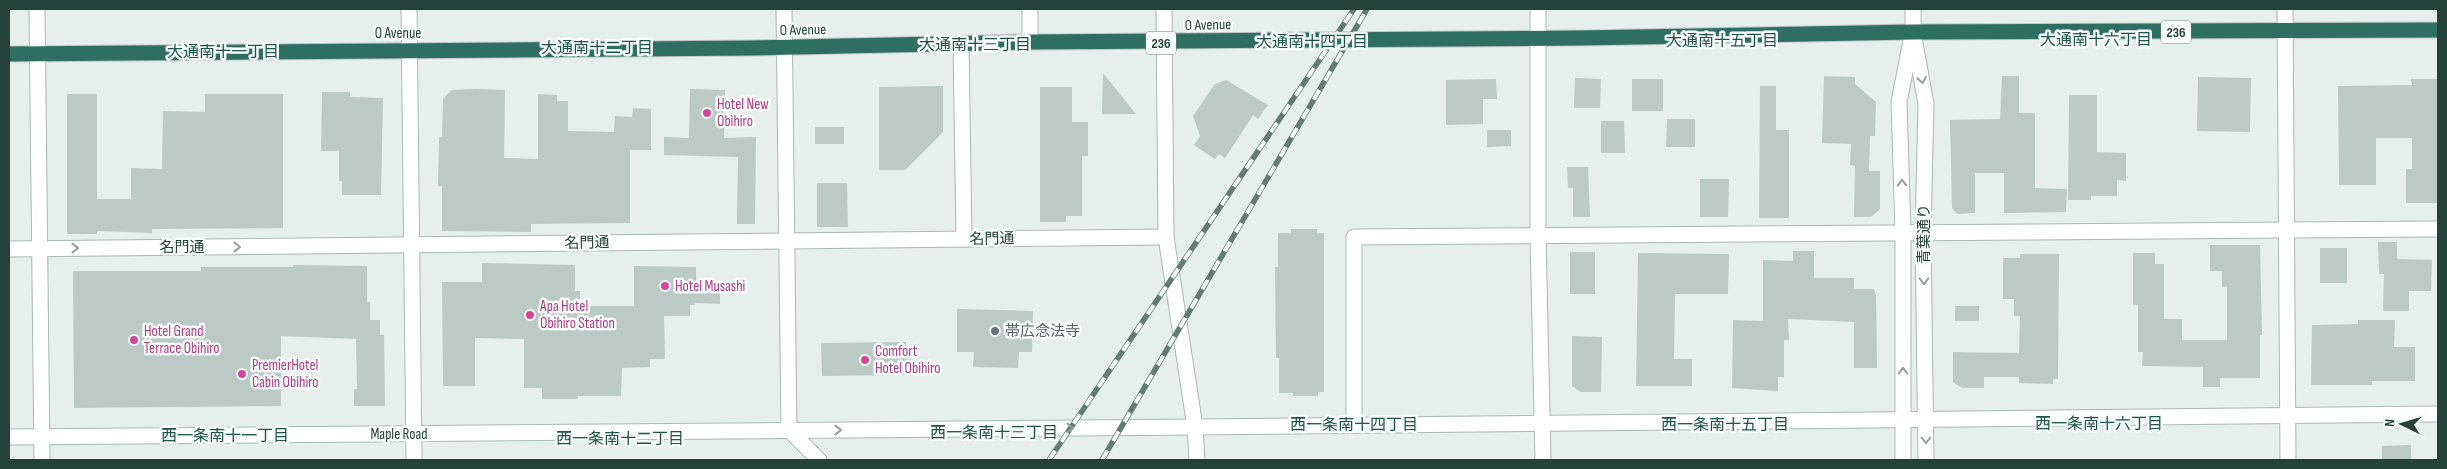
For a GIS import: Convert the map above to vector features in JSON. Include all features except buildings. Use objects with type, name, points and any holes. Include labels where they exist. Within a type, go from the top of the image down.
[{"type":"highway","name":"O Avenue","points":[[9,54],[784,48],[1030,42],[1164,43],[1538,39],[1913,32],[2438,30]]},
{"type":"street","points":[[37,9],[38,249],[42,460]]},
{"type":"street","points":[[410,9],[414,460]]},
{"type":"street","points":[[784,9],[789,430],[819,460]]},
{"type":"street","points":[[1030,9],[1030,42]]},
{"type":"street","points":[[1164,9],[1166,237],[1194,427],[1197,460]]},
{"type":"street","points":[[1538,9],[1538,236],[1543,460]]},
{"type":"street","name":"青葉通り","points":[[1913,9],[1913,32],[1926,104],[1923,232],[1926,460]]},
{"type":"street","points":[[2285,9],[2288,460]]},
{"type":"street","points":[[1903,460],[1903,232],[1899,102],[1913,32]]},
{"type":"street","points":[[960,44],[964,239]]},
{"type":"street","points":[[1354,426],[1354,237],[1903,232],[2285,232],[2438,229]]},
{"type":"street","name":"名門通","points":[[9,249],[1166,237]]},
{"type":"street","name":"Maple Road","points":[[9,436],[1354,426],[1542,422],[2438,414]]},
{"type":"railway","points":[[1049,460],[1354,9]]},
{"type":"railway","points":[[1102,460],[1367,9]]},
{"type":"place","name":"Hotel New Obihiro","points":[[707,113]]},
{"type":"place","name":"Hotel Musashi","points":[[665,286]]},
{"type":"place","name":"Apa Hotel Obihiro Station","points":[[530,315]]},
{"type":"place","name":"帯広念法寺","points":[[995,331]]},
{"type":"place","name":"Hotel Grand Terrace Obihiro","points":[[134,340]]},
{"type":"place","name":"Comfort Hotel Obihiro","points":[[865,360]]},
{"type":"place","name":"PremierHotel Cabin Obihiro","points":[[242,374]]},
{"type":"district","name":"大通南十六丁目","points":[[2096,40]]},
{"type":"district","name":"大通南十五丁目","points":[[1722,41]]},
{"type":"district","name":"大通南十四丁目","points":[[1312,42]]},
{"type":"district","name":"大通南十三丁目","points":[[975,45]]},
{"type":"district","name":"大通南十二丁目","points":[[597,48]]},
{"type":"district","name":"大通南十一丁目","points":[[223,52]]},
{"type":"district","name":"西一条南十六丁目","points":[[2099,424]]},
{"type":"district","name":"西一条南十四丁目","points":[[1354,425]]},
{"type":"district","name":"西一条南十五丁目","points":[[1725,425]]},
{"type":"district","name":"西一条南十三丁目","points":[[994,433]]},
{"type":"district","name":"西一条南十一丁目","points":[[225,436]]},
{"type":"district","name":"西一条南十二丁目","points":[[620,439]]}]
